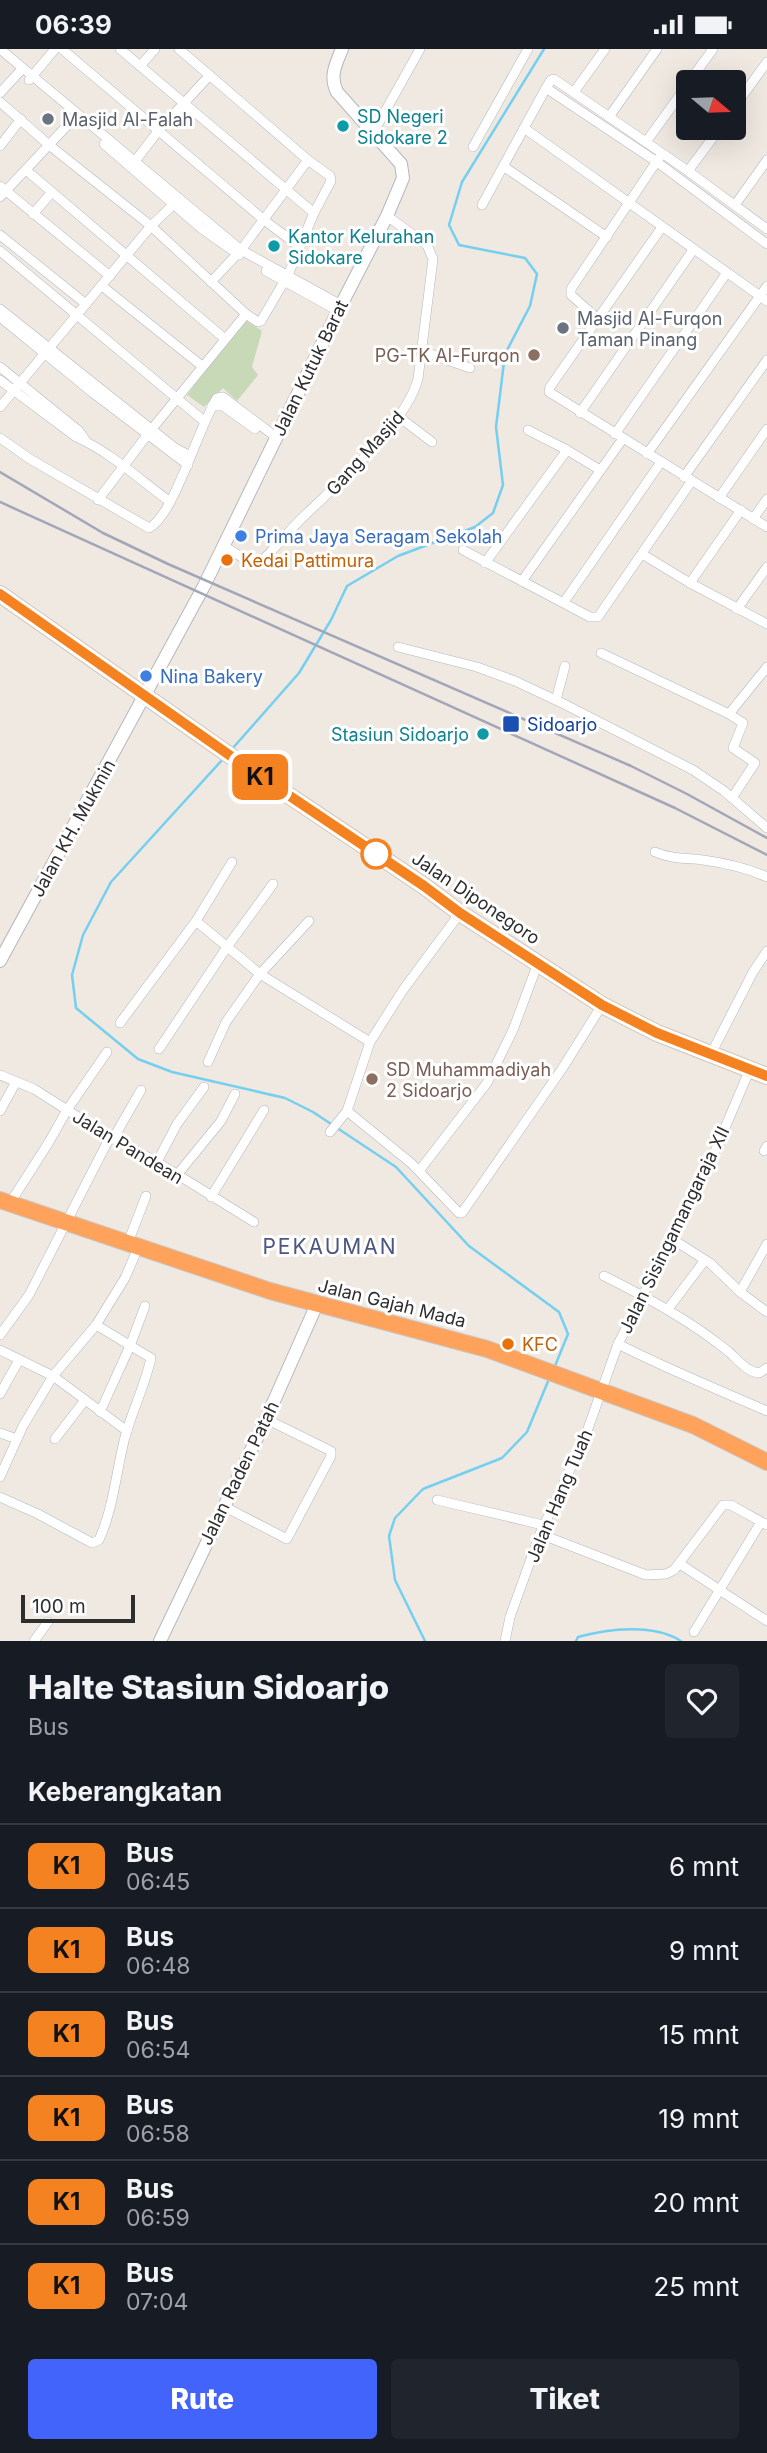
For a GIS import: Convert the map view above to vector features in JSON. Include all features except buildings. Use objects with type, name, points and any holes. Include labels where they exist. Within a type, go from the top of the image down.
[{"type":"highway","name":"Jalan Diponegoro","points":[[4,600],[460,913],[602,1005],[657,1033],[767,1076]]},
{"type":"highway","name":"Jalan Gajah Mada","points":[[5,1202],[133,1247],[317,1304],[455,1339],[539,1367],[693,1425],[767,1462]]},
{"type":"street","points":[[0,49],[21,70]]},
{"type":"street","points":[[31,78],[55,49]]},
{"type":"street","points":[[62,49],[264,220],[300,247]]},
{"type":"street","points":[[120,49],[314,213]]},
{"type":"street","points":[[140,66],[155,49]]},
{"type":"street","points":[[0,103],[151,226],[246,314],[260,322],[286,278],[331,178],[210,75],[191,53],[179,49]]},
{"type":"street","name":"Jalan Kutuk Barat","points":[[145,696],[224,545],[387,216],[403,178],[403,169],[333,84],[332,75],[342,49]]},
{"type":"street","points":[[373,133],[420,49]]},
{"type":"street","points":[[473,147],[528,49]]},
{"type":"street","points":[[574,92],[605,49]]},
{"type":"street","points":[[609,117],[657,49]]},
{"type":"street","points":[[698,70],[713,49]]},
{"type":"street","points":[[0,55],[239,252],[340,308]]},
{"type":"street","points":[[746,91],[767,62]]},
{"type":"street","points":[[0,93],[21,70]]},
{"type":"street","points":[[133,164],[159,130],[210,75]]},
{"type":"street","points":[[482,205],[546,88],[554,79],[646,142],[659,158],[688,171],[767,229]]},
{"type":"street","points":[[546,88],[659,158],[767,244]]},
{"type":"street","points":[[646,142],[676,101]]},
{"type":"street","points":[[75,117],[26,170],[2,191],[110,276]]},
{"type":"street","points":[[0,146],[21,119]]},
{"type":"street","points":[[524,128],[764,299]]},
{"type":"street","points":[[688,171],[711,140]]},
{"type":"street","points":[[597,319],[570,293],[571,289],[659,158]]},
{"type":"street","points":[[211,282],[239,252],[308,160]]},
{"type":"street","points":[[735,205],[767,160]]},
{"type":"street","points":[[503,166],[607,237]]},
{"type":"street","points":[[26,170],[225,339]]},
{"type":"street","points":[[33,214],[52,191]]},
{"type":"street","points":[[0,407],[151,226],[176,202]]},
{"type":"street","name":"Gang Masjid","points":[[224,545],[251,563],[259,563],[334,489],[399,417],[416,386],[433,259],[431,251],[422,240],[387,216]]},
{"type":"street","points":[[662,227],[550,387],[551,395],[767,527]]},
{"type":"street","points":[[0,235],[86,304]]},
{"type":"street","points":[[580,413],[693,250]]},
{"type":"street","points":[[0,251],[205,418]]},
{"type":"street","points":[[21,268],[29,258]]},
{"type":"street","points":[[522,581],[600,470],[726,274]]},
{"type":"street","points":[[102,286],[202,366]]},
{"type":"street","points":[[648,454],[764,299],[767,286]]},
{"type":"street","points":[[0,309],[45,351]]},
{"type":"street","points":[[99,500],[176,397],[246,314]]},
{"type":"street","points":[[0,317],[189,460]]},
{"type":"street","points":[[422,351],[470,368]]},
{"type":"street","points":[[463,550],[590,617],[598,617],[642,554],[767,360]]},
{"type":"street","points":[[0,367],[16,386],[79,431],[86,441],[169,502]]},
{"type":"street","points":[[0,380],[16,386]]},
{"type":"street","points":[[0,437],[30,459],[149,528],[157,522],[169,502],[205,418],[217,398],[223,397],[275,439]]},
{"type":"street","points":[[399,417],[432,442]]},
{"type":"street","points":[[719,498],[767,429]]},
{"type":"street","points":[[528,430],[600,470]]},
{"type":"street","points":[[485,563],[567,450]]},
{"type":"street","points":[[564,602],[661,462]]},
{"type":"street","points":[[753,519],[767,499]]},
{"type":"street","points":[[690,583],[741,510]]},
{"type":"street","points":[[642,554],[767,624]]},
{"type":"street","points":[[737,609],[767,567]]},
{"type":"street","points":[[398,647],[477,667],[556,700],[684,764],[732,798],[767,828]]},
{"type":"street","points":[[601,653],[743,723],[733,748],[755,763],[732,798]]},
{"type":"street","points":[[556,700],[565,666]]},
{"type":"street","points":[[729,714],[767,667]]},
{"type":"street","name":"Jalan KH. Mukmin","points":[[0,961],[145,696]]},
{"type":"street","points":[[655,852],[672,858],[717,862],[767,877]]},
{"type":"street","points":[[120,1023],[196,921],[232,862]]},
{"type":"street","points":[[159,1049],[273,884]]},
{"type":"street","points":[[330,1132],[346,1112],[370,1042],[403,990],[460,913]]},
{"type":"street","points":[[196,921],[260,974],[370,1042]]},
{"type":"street","points":[[208,1062],[226,1022],[260,974],[309,921]]},
{"type":"street","points":[[711,1054],[753,972],[767,951]]},
{"type":"street","points":[[419,1171],[487,1083],[513,1030],[538,963]]},
{"type":"street","points":[[346,1112],[390,1144],[462,1213],[562,1069],[602,1005]]},
{"type":"street","points":[[5,1202],[107,1052]]},
{"type":"street","name":"Jalan Sisingamangaraja XII","points":[[603,1391],[618,1344],[707,1170],[750,1069]]},
{"type":"street","name":"Jalan Pandean","points":[[0,1075],[34,1089],[254,1222]]},
{"type":"street","points":[[0,1111],[16,1082]]},
{"type":"street","points":[[157,1162],[177,1124],[204,1087]]},
{"type":"street","points":[[0,1335],[29,1295],[65,1224],[141,1090]]},
{"type":"street","points":[[177,1175],[221,1121],[235,1094]]},
{"type":"street","points":[[211,1197],[264,1110]]},
{"type":"street","points":[[0,1477],[17,1439],[53,1376],[96,1325],[125,1278],[146,1196]]},
{"type":"street","points":[[672,1239],[705,1260],[767,1311]]},
{"type":"street","points":[[740,1291],[767,1244]]},
{"type":"street","points":[[668,1309],[705,1260]]},
{"type":"street","points":[[604,1276],[668,1309],[727,1350],[751,1371],[763,1371]]},
{"type":"street","name":"Jalan Raden Patah","points":[[160,1641],[266,1419],[317,1304]]},
{"type":"street","points":[[100,1412],[145,1305]]},
{"type":"street","points":[[0,1497],[92,1543],[99,1540],[110,1511],[127,1431],[151,1361],[150,1356],[96,1325]]},
{"type":"street","points":[[618,1344],[677,1374],[767,1411]]},
{"type":"street","points":[[0,1350],[53,1376],[127,1431]]},
{"type":"street","points":[[0,1394],[19,1360]]},
{"type":"street","name":"Jalan Hang Tuah","points":[[505,1641],[510,1617],[541,1530],[585,1437],[603,1391]]},
{"type":"street","points":[[55,1439],[85,1400]]},
{"type":"street","points":[[225,1507],[287,1539],[331,1457],[331,1451],[266,1419]]},
{"type":"street","points":[[0,1433],[17,1439]]},
{"type":"street","points":[[437,1500],[541,1530],[646,1575],[666,1574],[674,1570],[723,1505],[731,1505],[764,1523],[694,1632]]},
{"type":"street","points":[[680,1564],[767,1621]]},
{"type":"street","points":[[34,1641],[48,1622]]},
{"type":"green space","points":[[245,320],[262,331],[252,367],[258,375],[237,401],[223,388],[204,407],[187,395]]},
{"type":"waterway","points":[[232,749],[299,673],[331,620],[347,586],[398,556],[475,527],[493,513],[503,485],[496,427],[505,354],[530,306],[537,274],[525,258],[459,245],[449,225],[462,182],[544,49]]},
{"type":"waterway","points":[[223,759],[111,882],[83,935],[72,975],[76,1008],[138,1059],[172,1072],[285,1098],[313,1112],[396,1167],[469,1246],[559,1312],[568,1334],[555,1366]]},
{"type":"waterway","points":[[425,1641],[395,1580],[389,1536],[395,1518],[423,1489],[502,1458],[527,1432],[549,1379]]},
{"type":"waterway","points":[[576,1641],[578,1637],[590,1634],[630,1629],[670,1635],[681,1641]]},
{"type":"railway","points":[[0,472],[103,533],[168,564],[631,766],[767,838]]},
{"type":"railway","points":[[0,502],[675,808],[767,855]]},
{"type":"bus line","name":"K1","points":[[0,594],[460,913],[602,1005],[657,1033],[767,1076]]},
{"type":"place","name":"Masjid Al-Falah","points":[[48,119]]},
{"type":"place","name":"SD Negeri Sidokare 2","points":[[343,126]]},
{"type":"place","name":"Kantor Kelurahan Sidokare","points":[[274,246]]},
{"type":"place","name":"Masjid Al-Furqon Taman Pinang","points":[[563,328]]},
{"type":"place","name":"PG-TK Al-Furqon","points":[[534,355]]},
{"type":"place","name":"Prima Jaya Seragam Sekolah","points":[[241,536]]},
{"type":"place","name":"Kedai Pattimura","points":[[227,560]]},
{"type":"place","name":"Nina Bakery","points":[[146,676]]},
{"type":"place","name":"Sidoarjo","points":[[511,724]]},
{"type":"place","name":"Stasiun Sidoarjo","points":[[483,734]]},
{"type":"place","name":"SD Muhammadiyah 2 Sidoarjo","points":[[372,1079]]},
{"type":"place","name":"KFC","points":[[508,1344]]},
{"type":"district","name":"PEKAUMAN","points":[[330,1246]]}]
